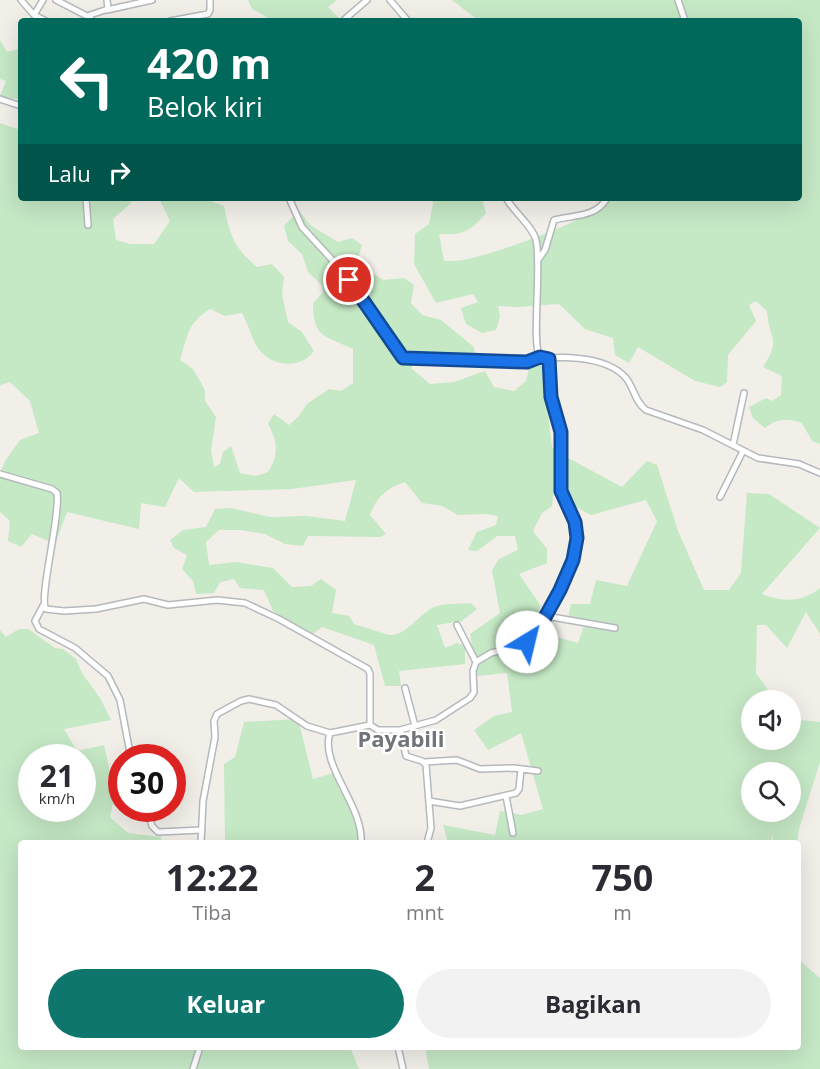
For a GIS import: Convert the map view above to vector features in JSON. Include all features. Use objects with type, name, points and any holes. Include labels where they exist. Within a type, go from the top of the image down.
[{"type":"street","points":[[21,0],[34,15],[40,18]]},
{"type":"street","points":[[34,15],[43,0]]},
{"type":"street","points":[[56,0],[88,18]]},
{"type":"street","points":[[107,0],[109,5],[107,10]]},
{"type":"street","points":[[90,18],[93,13],[152,0]]},
{"type":"street","points":[[186,18],[208,14],[210,0]]},
{"type":"street","points":[[346,18],[367,0]]},
{"type":"street","points":[[390,0],[405,18]]},
{"type":"street","points":[[678,0],[684,18]]},
{"type":"street","points":[[0,99],[18,105]]},
{"type":"street","points":[[86,201],[88,225]]},
{"type":"street","points":[[290,201],[302,227],[363,297],[394,349],[403,358],[527,362],[540,357],[577,358],[613,368],[625,377],[639,403],[646,410],[703,429],[758,458],[799,464],[820,472]]},
{"type":"street","points":[[508,201],[536,238],[538,260],[536,347],[540,357]]},
{"type":"street","points":[[538,260],[545,250],[554,220],[569,219],[596,210],[604,201]]},
{"type":"street","points":[[201,840],[203,801],[215,737],[214,721],[217,714],[242,701],[262,700],[283,708],[307,726],[330,733],[370,725],[378,730],[400,730],[436,720],[470,698],[474,692],[473,671],[476,662],[491,653],[527,642],[534,636],[568,572],[577,538],[575,522],[561,491],[561,432],[551,397],[549,359]]},
{"type":"street","points":[[733,445],[744,393]]},
{"type":"street","points":[[720,497],[742,451]]},
{"type":"street","points":[[0,474],[52,489],[58,496],[43,606],[35,621],[39,630],[75,648],[103,671],[120,700],[128,744]]},
{"type":"street","points":[[43,606],[49,610],[64,611],[96,609],[140,600],[168,605],[217,600],[245,603],[279,619],[368,669],[370,674],[370,725]]},
{"type":"street","points":[[546,616],[615,628]]},
{"type":"street","points":[[457,625],[476,662]]},
{"type":"street","points":[[405,688],[415,726]]},
{"type":"street","points":[[400,730],[406,756],[424,762],[457,760],[480,769],[538,771]]},
{"type":"street","points":[[330,733],[327,742],[337,776],[361,826],[361,840]]},
{"type":"street","points":[[424,762],[431,828],[427,840]]},
{"type":"street","points":[[429,801],[460,806],[506,796],[519,789],[521,769]]},
{"type":"street","points":[[506,796],[513,833]]},
{"type":"street","points":[[151,822],[158,832],[202,830]]},
{"type":"street","points":[[193,1069],[199,1050]]},
{"type":"street","points":[[399,1050],[403,1069]]},
{"type":"green space","points":[[248,0],[337,0],[328,7],[339,18],[268,18],[252,9]]},
{"type":"green space","points":[[452,0],[820,0],[820,444],[812,441],[802,423],[783,420],[774,422],[765,428],[753,418],[749,407],[766,398],[772,401],[781,395],[782,376],[763,367],[772,350],[773,339],[767,311],[756,301],[749,305],[756,321],[728,355],[727,382],[720,387],[695,381],[638,347],[629,363],[615,355],[613,338],[585,329],[559,304],[498,306],[500,316],[496,330],[482,333],[466,324],[461,308],[478,302],[473,294],[436,303],[414,264],[415,234],[429,224],[433,201],[483,201],[486,213],[466,231],[439,234],[444,261],[475,257],[551,231],[594,210],[600,201],[802,201],[802,18],[474,17]]},
{"type":"green space","points":[[0,40],[7,52],[18,49],[18,99],[0,96],[6,81],[0,79]]},
{"type":"green space","points":[[0,123],[18,129],[18,201],[132,201],[113,219],[116,240],[130,244],[154,244],[170,221],[160,201],[211,201],[224,206],[231,233],[243,254],[257,267],[272,264],[284,277],[282,294],[288,322],[302,332],[314,351],[308,357],[286,364],[270,359],[258,348],[242,313],[225,316],[210,309],[202,314],[187,336],[180,360],[193,369],[205,390],[205,401],[216,417],[211,451],[214,467],[220,464],[223,452],[231,446],[240,473],[256,476],[268,472],[274,460],[276,448],[268,424],[274,414],[289,425],[307,404],[329,389],[341,391],[353,383],[353,349],[328,338],[318,329],[315,323],[313,303],[323,292],[322,285],[308,272],[302,254],[288,241],[284,226],[299,210],[310,225],[338,242],[352,238],[362,245],[357,262],[383,280],[404,278],[414,285],[411,303],[422,315],[441,320],[474,347],[475,356],[462,359],[420,353],[411,368],[430,384],[454,382],[485,371],[494,387],[514,391],[526,381],[530,365],[542,366],[552,447],[622,487],[647,461],[657,465],[678,531],[704,590],[729,590],[741,573],[747,493],[769,494],[820,528],[762,594],[777,599],[792,600],[813,593],[820,588],[820,634],[806,612],[787,648],[766,625],[757,625],[756,673],[768,690],[741,690],[741,750],[801,750],[801,720],[820,722],[820,762],[797,840],[773,840],[773,833],[772,840],[447,840],[443,825],[495,835],[500,811],[522,815],[543,809],[521,733],[488,750],[474,730],[494,716],[512,712],[507,673],[477,676],[470,634],[500,613],[492,570],[499,559],[518,550],[515,536],[497,536],[477,551],[468,550],[477,532],[496,525],[498,516],[458,515],[442,506],[422,503],[405,482],[383,494],[372,509],[370,515],[386,534],[380,537],[308,536],[303,546],[285,544],[265,534],[241,530],[219,530],[206,542],[209,565],[236,562],[273,568],[292,587],[311,586],[321,579],[336,590],[332,613],[349,616],[355,625],[388,635],[402,632],[434,607],[471,603],[477,609],[462,621],[437,625],[445,648],[457,643],[465,646],[465,664],[399,671],[401,686],[385,686],[374,645],[322,627],[310,636],[273,611],[264,590],[240,588],[234,579],[220,582],[214,593],[196,594],[193,581],[182,569],[187,555],[174,548],[170,540],[183,530],[206,527],[215,509],[231,508],[270,517],[306,516],[345,521],[356,480],[292,489],[194,492],[179,478],[165,507],[141,503],[139,529],[67,512],[55,544],[32,534],[21,547],[8,541],[10,521],[0,512],[0,473],[5,461],[20,440],[39,433],[30,401],[10,382],[0,385]],"holes":[[[553,495],[591,515],[646,500],[657,521],[627,586],[596,580],[590,604],[571,604],[568,619],[585,623],[578,643],[553,636],[537,654],[540,665],[526,672],[514,652],[506,626],[522,617],[529,627],[541,606],[519,574],[547,563],[547,549],[533,531],[542,513],[552,506]]]},
{"type":"green space","points":[[19,629],[28,629],[55,648],[63,649],[76,659],[111,720],[64,729],[73,744],[18,744],[18,822],[96,822],[96,747],[104,745],[108,763],[108,822],[116,822],[128,833],[161,837],[161,840],[18,840],[18,1050],[351,1050],[359,1069],[0,1069],[0,630],[6,637]]},
{"type":"green space","points":[[298,719],[313,779],[337,772],[347,804],[361,824],[360,840],[225,840],[224,764],[235,757],[244,722]]},
{"type":"green space","points":[[801,962],[820,978],[820,1069],[429,1069],[427,1050],[801,1050]]},
{"type":"district","name":"Payabili","points":[[401,739]]},
{"type":"route","points":[[349,280],[363,297],[394,349],[403,358],[527,362],[540,357],[549,359],[551,397],[561,432],[561,491],[575,522],[577,538],[573,560],[560,590],[538,630],[527,642]]}]
